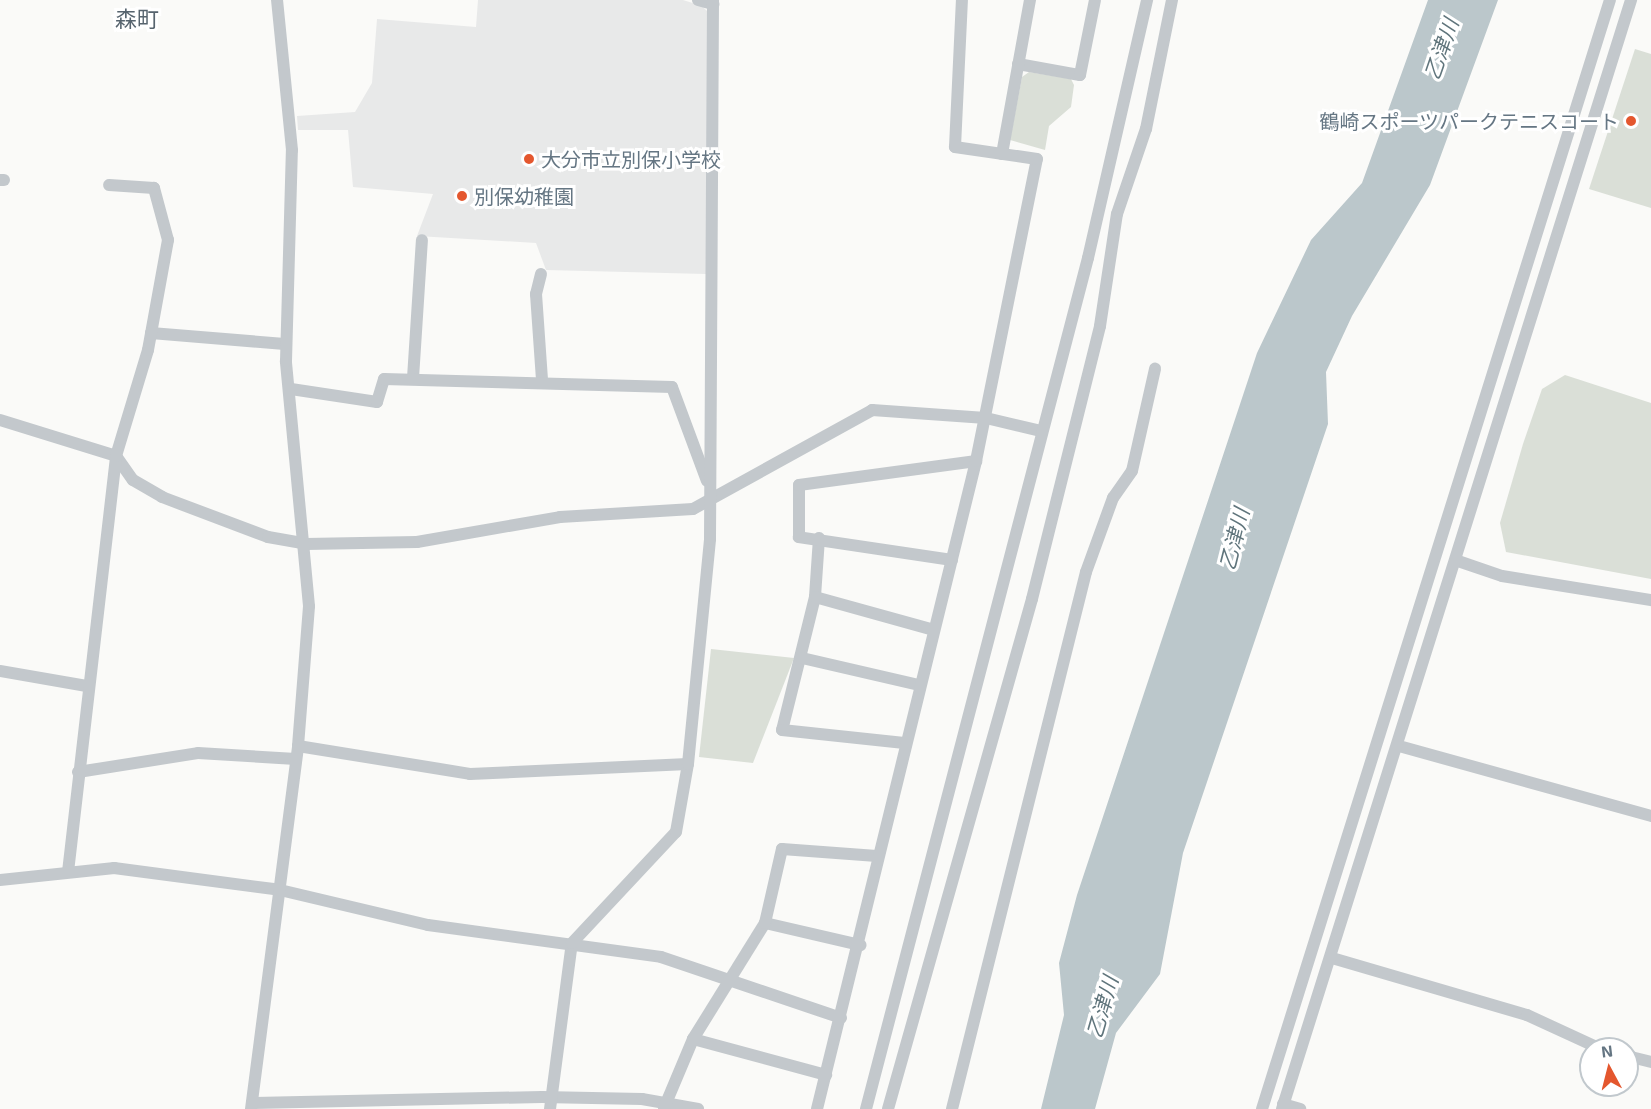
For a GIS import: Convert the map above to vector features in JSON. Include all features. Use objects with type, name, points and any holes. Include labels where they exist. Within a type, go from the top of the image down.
[{"type":"street","points":[[277,0],[292,150],[285,344],[306,544],[309,606],[298,746],[252,1106],[551,1103],[665,1105],[698,1109]]},
{"type":"street","points":[[551,1103],[572,943],[676,832],[688,764],[710,502],[713,2],[698,0]]},
{"type":"street","points":[[817,1109],[860,945],[877,856],[904,743],[986,418],[1037,159],[955,147],[962,0]]},
{"type":"street","points":[[1002,154],[1030,0]]},
{"type":"street","points":[[1018,64],[1080,75],[1095,0]]},
{"type":"street","points":[[866,1109],[1041,431],[1088,258],[1147,0]]},
{"type":"street","points":[[888,1109],[1032,598],[1100,326],[1117,214],[1146,129],[1173,0]]},
{"type":"street","points":[[1262,1109],[1610,0]]},
{"type":"street","points":[[1300,1109],[1282,1106],[1332,958],[1458,561],[1631,0]]},
{"type":"street","points":[[68,872],[87,687],[116,456],[151,333],[168,240],[154,188],[109,185]]},
{"type":"street","points":[[413,378],[422,240]]},
{"type":"street","points":[[541,274],[536,294],[542,380]]},
{"type":"street","points":[[151,333],[285,344]]},
{"type":"street","points":[[952,1109],[1086,572],[1113,498],[1136,458],[1155,369]]},
{"type":"street","points":[[291,389],[377,402],[384,379],[542,380],[672,387],[709,487]]},
{"type":"street","points":[[0,420],[116,456],[133,480],[162,497],[268,537],[306,544],[417,542],[504,525],[693,509],[710,502],[872,410],[986,418],[1041,431]]},
{"type":"street","points":[[952,560],[819,538],[799,537],[799,485],[976,461]]},
{"type":"street","points":[[819,538],[815,597],[802,658],[782,730],[904,743]]},
{"type":"street","points":[[1458,561],[1503,576],[1651,600]]},
{"type":"street","points":[[815,597],[934,630]]},
{"type":"street","points":[[802,658],[919,685]]},
{"type":"street","points":[[0,671],[87,687]]},
{"type":"street","points":[[298,746],[470,774],[688,764]]},
{"type":"street","points":[[1399,746],[1651,816]]},
{"type":"street","points":[[78,772],[207,753],[296,759]]},
{"type":"street","points":[[665,1105],[693,1038],[727,979],[765,923],[782,849],[877,856]]},
{"type":"street","points":[[0,880],[114,868],[280,890],[428,925],[661,957],[841,1018]]},
{"type":"street","points":[[765,923],[860,945]]},
{"type":"street","points":[[1332,958],[1527,1015],[1579,1039]]},
{"type":"street","points":[[693,1038],[826,1075]]},
{"type":"shaded area","name":"大分市立別保小学校","points":[[478,0],[683,0],[702,6],[708,12],[706,274],[546,270],[536,243],[417,236],[433,194],[353,187],[348,130],[298,130],[297,116],[355,112],[372,83],[377,19],[476,27]]},
{"type":"shaded area","name":"鶴崎スポーツパークテニスコート","points":[[1635,49],[1651,54],[1651,208],[1589,189]]},
{"type":"shaded area","points":[[1029,72],[1071,79],[1074,85],[1071,107],[1049,126],[1045,150],[1010,140],[1022,77]]},
{"type":"shaded area","points":[[1565,375],[1651,403],[1651,579],[1506,552],[1500,523],[1523,444],[1542,389]]},
{"type":"shaded area","points":[[711,649],[794,658],[753,763],[699,757]]},
{"type":"water","name":"乙津川","points":[[1428,0],[1498,0],[1430,185],[1352,316],[1326,372],[1328,424],[1183,853],[1160,974],[1116,1033],[1095,1109],[1041,1109],[1064,1015],[1059,963],[1077,895],[1257,353],[1311,240],[1362,183]]},
{"type":"place","name":"鶴崎スポーツパークテニスコート","points":[[1631,121]]},
{"type":"place","name":"大分市立別保小学校","points":[[529,159]]},
{"type":"place","name":"別保幼稚園","points":[[462,196]]},
{"type":"district","name":"森町","points":[[137,19]]}]
